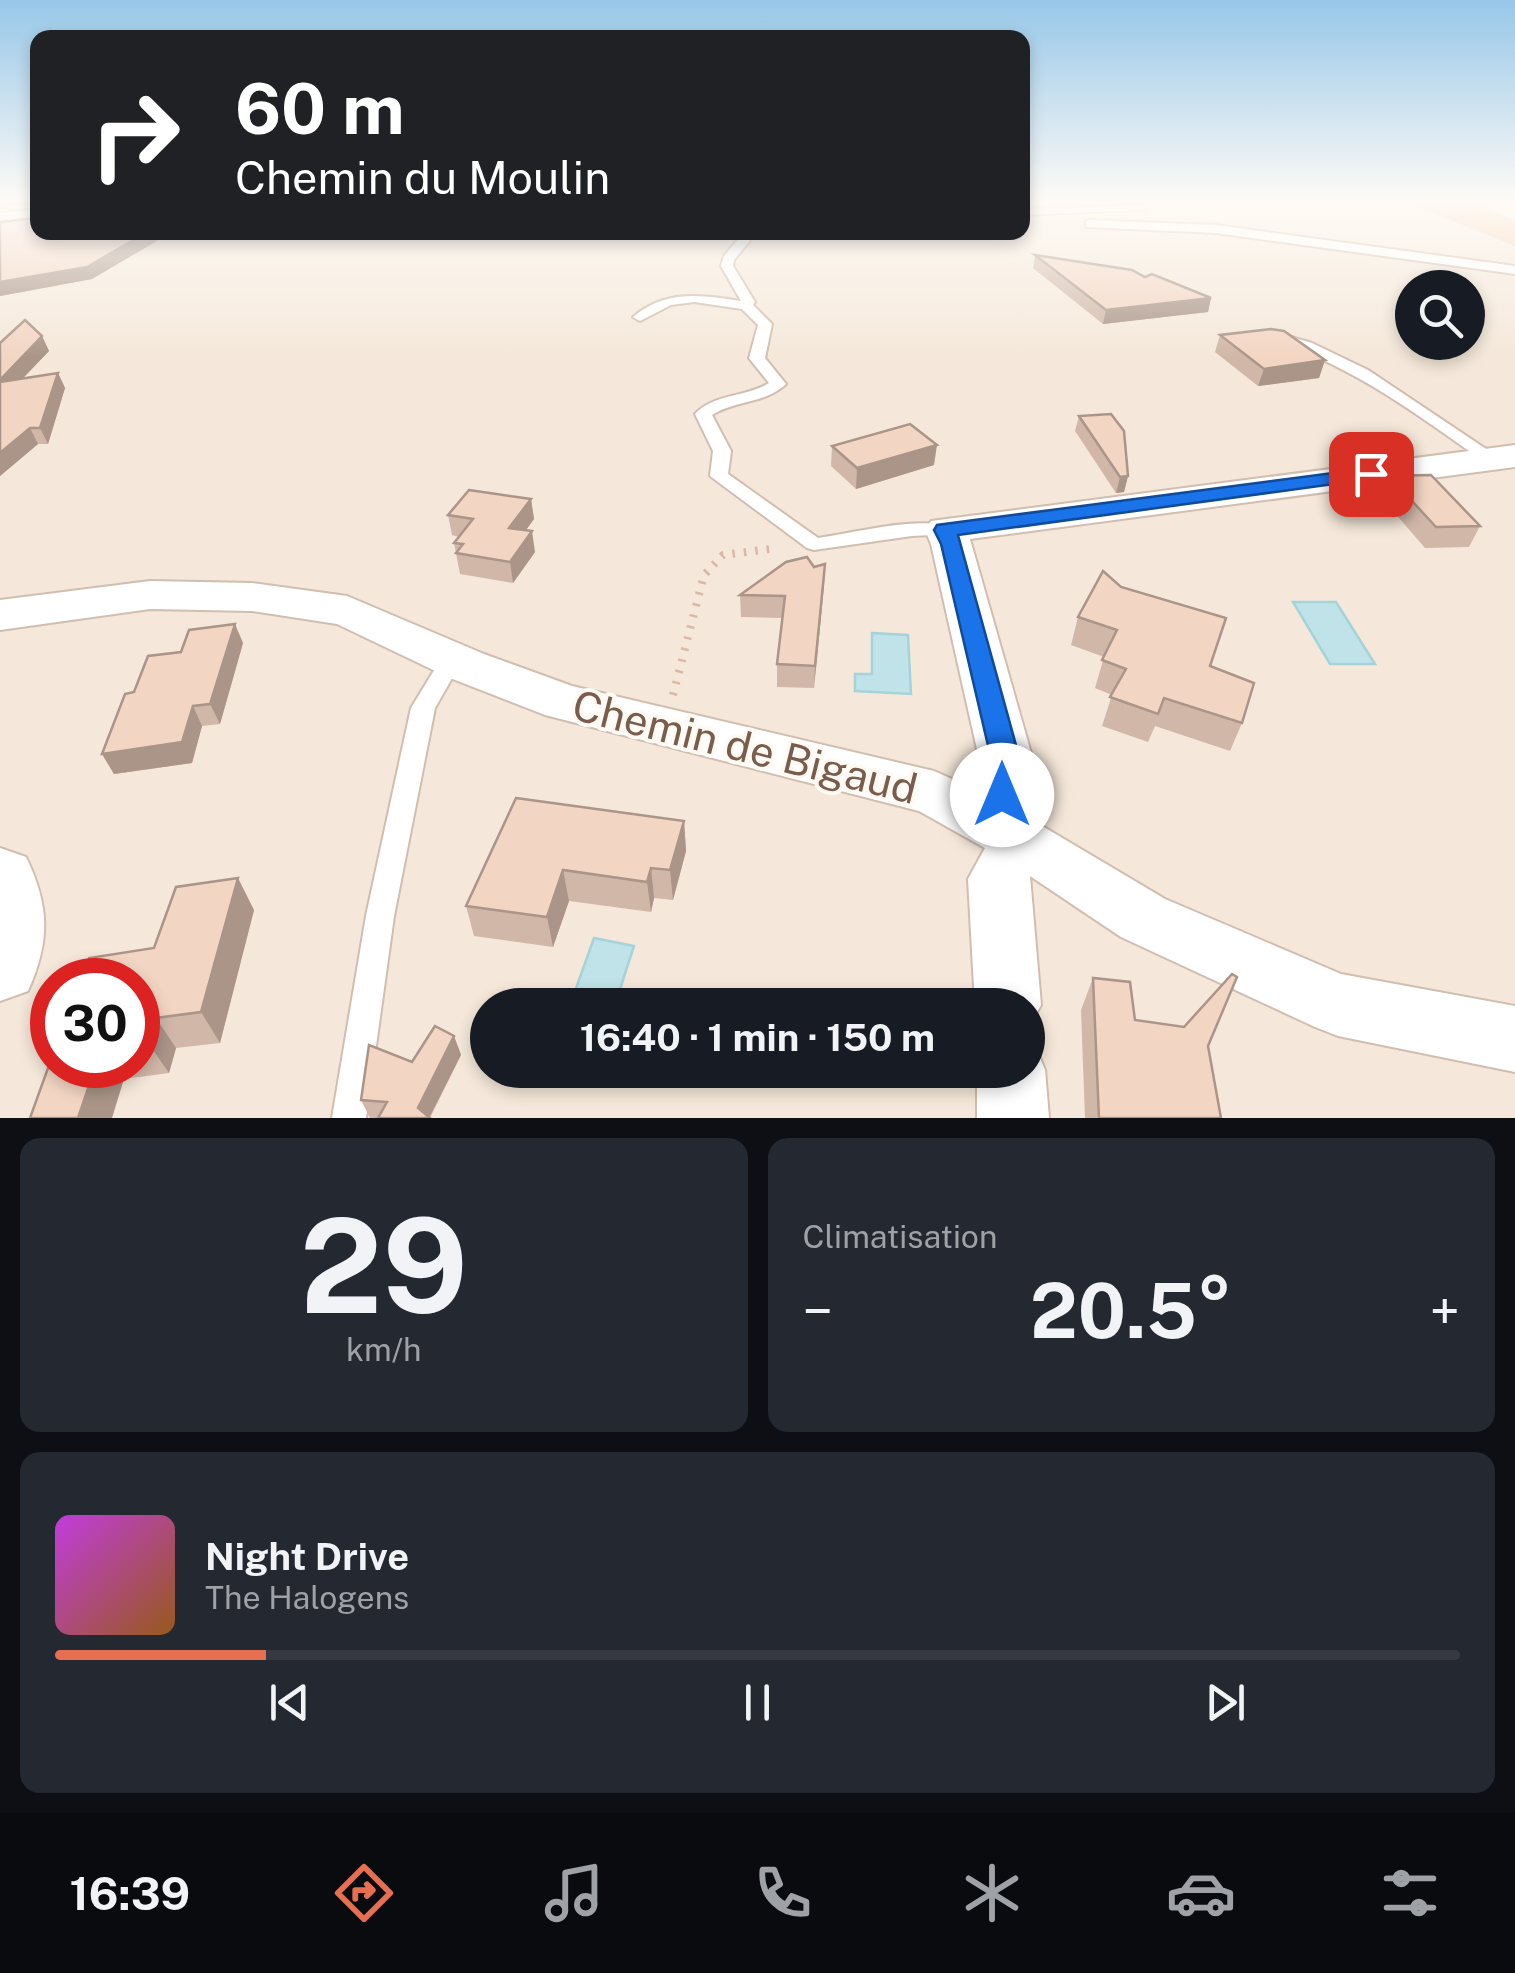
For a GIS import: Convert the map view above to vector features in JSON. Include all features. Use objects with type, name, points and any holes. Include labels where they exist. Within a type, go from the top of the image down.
[{"type":"street","points":[[1007,988],[998,878],[1005,831],[1002,795],[1008,767],[952,544],[945,530],[1504,458]]},
{"type":"street","name":"Chemin de Bigaud","points":[[0,615],[150,594],[252,597],[347,611],[452,659],[563,702],[934,794],[1005,831],[1143,918],[1338,1005],[1515,1039]]},
{"type":"street","points":[[0,879],[9,933],[0,965]]},
{"type":"street","points":[[1012,1088],[1013,1118]]},
{"type":"lane","points":[[733,253],[727,266],[748,302],[746,306]]},
{"type":"lane","points":[[1392,253],[1515,270]]},
{"type":"lane","points":[[640,317],[668,301],[694,298],[746,306],[765,324],[757,358],[778,384],[762,398],[715,403],[703,414],[722,451],[718,476],[814,544],[912,530],[945,530]]},
{"type":"lane","points":[[1275,337],[1312,346],[1504,458]]},
{"type":"lane","points":[[350,1118],[380,916],[423,708],[452,659]]},
{"type":"path","points":[[663,728],[704,575],[723,555],[814,544]]},
{"type":"shaded area","points":[[0,253],[1515,253],[1515,1118],[0,1118]]},
{"type":"water","points":[[1293,602],[1336,602],[1375,664],[1330,664]]},
{"type":"water","points":[[872,633],[908,635],[911,694],[855,691],[855,674],[872,674]]},
{"type":"water","points":[[594,938],[634,946],[620,988],[576,988]]},
{"type":"building","points":[[0,253],[111,253],[87,267],[0,282]]},
{"type":"building","points":[[1035,255],[1132,270],[1145,277],[1152,274],[1211,298],[1106,310]]},
{"type":"building","points":[[25,320],[42,336],[0,380],[0,343]]},
{"type":"building","points":[[1284,331],[1325,360],[1264,369],[1220,335]]},
{"type":"building","points":[[58,373],[40,428],[30,428],[0,453],[0,382]]},
{"type":"building","points":[[1111,414],[1124,431],[1128,476],[1120,477],[1079,416]]},
{"type":"building","points":[[910,424],[937,445],[857,468],[832,446]]},
{"type":"building","points":[[1431,475],[1480,526],[1436,527],[1389,476]]},
{"type":"building","points":[[469,490],[531,499],[509,528],[532,531],[510,562],[456,553],[463,544],[454,543],[473,519],[448,515]]},
{"type":"building","points":[[807,557],[814,567],[825,564],[815,666],[777,664],[785,596],[740,595],[786,562]]},
{"type":"building","points":[[1103,571],[1121,587],[1226,618],[1210,666],[1254,683],[1242,723],[1164,698],[1158,714],[1110,697],[1126,669],[1102,660],[1117,630],[1078,617]]},
{"type":"building","points":[[235,624],[210,704],[193,706],[182,742],[102,754],[125,694],[134,692],[148,656],[181,652],[189,630]]},
{"type":"building","points":[[516,798],[684,821],[670,870],[651,868],[647,882],[563,870],[547,917],[466,906]]},
{"type":"building","points":[[238,878],[201,1012],[160,1017],[160,958],[89,958],[154,948],[176,887]]},
{"type":"building","points":[[1232,974],[1237,977],[1208,1046],[1221,1118],[1099,1118],[1093,978],[1130,982],[1135,1020],[1184,1027]]},
{"type":"building","points":[[435,1026],[454,1036],[418,1108],[430,1118],[378,1118],[387,1102],[361,1100],[369,1045],[412,1062]]},
{"type":"building","points":[[41,1088],[88,1088],[78,1118],[30,1118]]},
{"type":"route","points":[[1002,795],[1008,767],[952,544],[945,530],[1371,474]]}]
